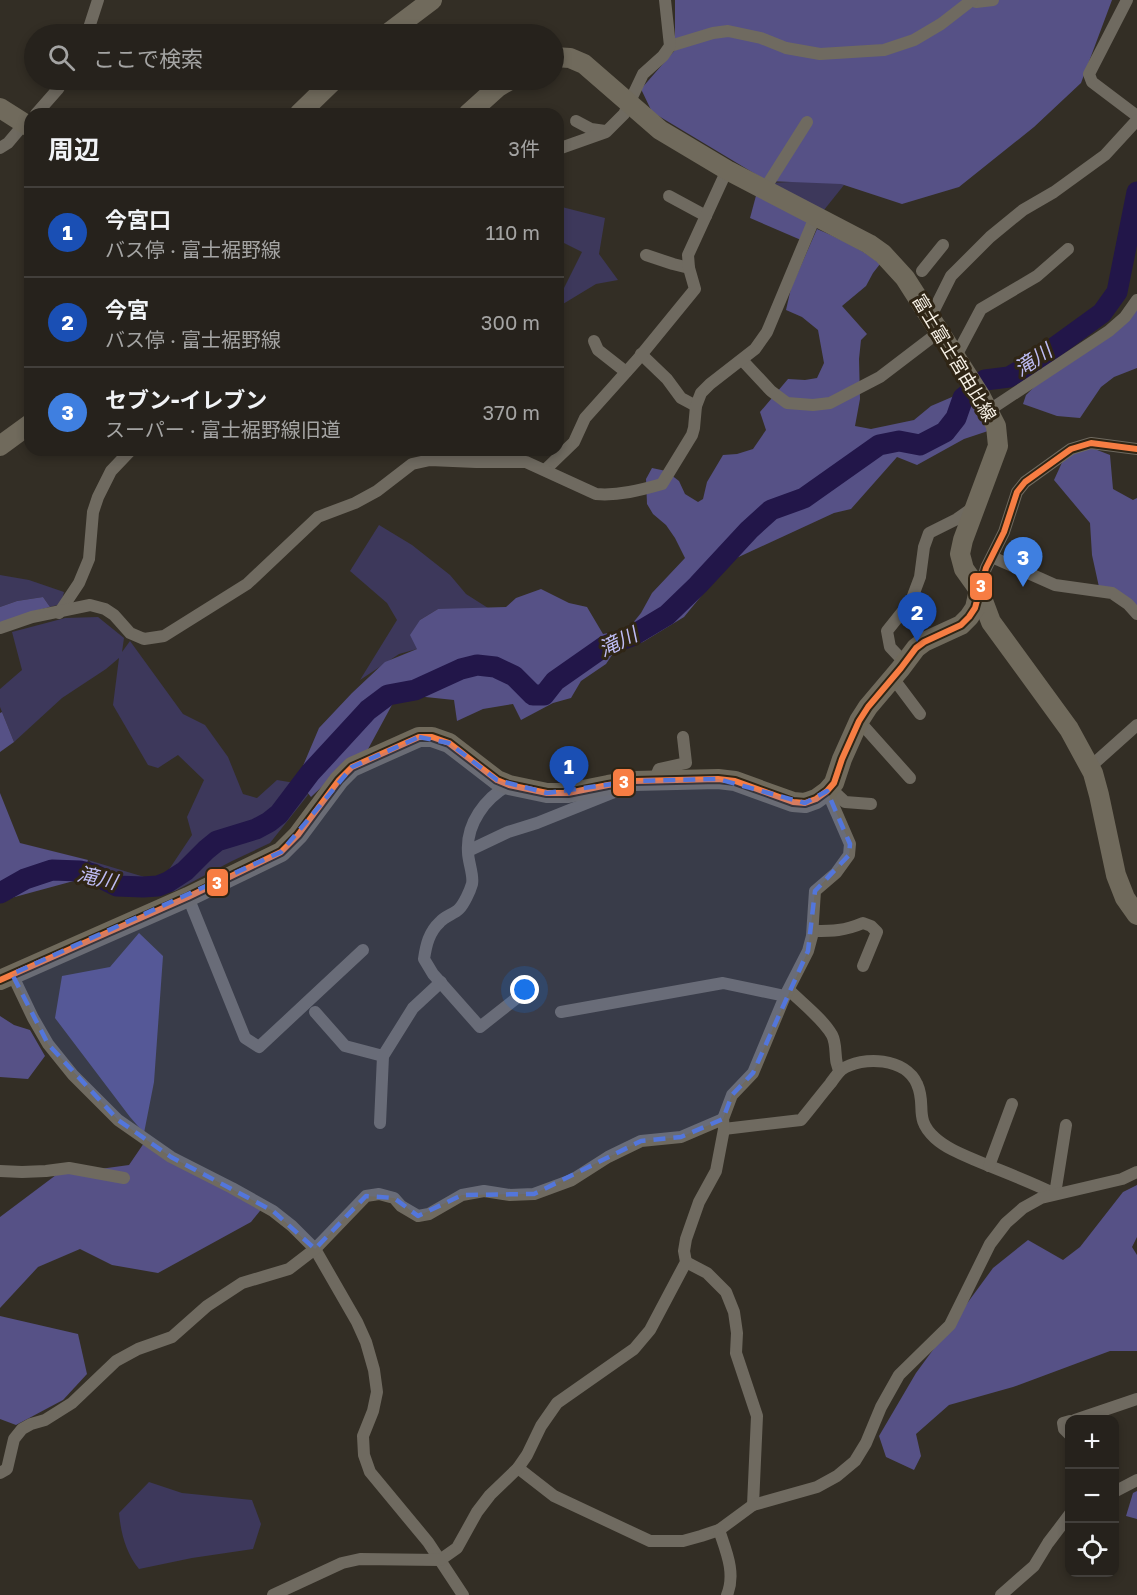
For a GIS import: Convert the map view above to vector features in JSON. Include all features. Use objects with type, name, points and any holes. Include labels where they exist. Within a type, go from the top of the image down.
[{"type":"main road","points":[[400,24],[432,0]]},
{"type":"main road","name":"富士富士宮由比線","points":[[564,58],[584,64],[660,130],[727,170],[869,244],[884,254],[905,278],[985,404],[996,426],[998,446],[963,540],[960,554],[964,569],[979,590],[991,622],[1069,729],[1090,766],[1099,795],[1116,875],[1125,898],[1137,915]]},
{"type":"main road","points":[[305,108],[324,90]]},
{"type":"main road","points":[[475,108],[495,90]]},
{"type":"main road","points":[[0,108],[24,120]]},
{"type":"main road","points":[[0,447],[24,429]]},
{"type":"main road","points":[[6,977],[188,897],[281,852],[352,767],[419,737],[432,737],[449,743],[497,780],[509,785],[547,793],[568,793],[634,781],[718,779],[735,781],[793,802],[805,804],[816,799],[834,783],[859,721],[868,707],[916,648],[961,625],[969,617],[975,608],[979,590]]},
{"type":"street","points":[[90,24],[98,0]]},
{"type":"street","points":[[665,0],[670,46]]},
{"type":"street","points":[[564,147],[606,132],[624,114],[643,74],[663,56],[670,46],[713,33],[728,31],[761,38],[786,48],[820,54],[884,50],[914,40],[941,24],[972,0],[976,2],[993,0]]},
{"type":"street","points":[[1127,0],[1089,74],[1092,82],[1137,116]]},
{"type":"street","points":[[41,108],[57,90]]},
{"type":"street","points":[[742,360],[771,391],[787,403],[813,405],[830,403],[880,377],[934,325],[951,276],[990,237],[1023,210],[1054,192],[1105,155],[1137,120]]},
{"type":"street","points":[[576,121],[591,129],[606,132]]},
{"type":"street","points":[[764,190],[807,122]]},
{"type":"street","points":[[0,148],[24,127]]},
{"type":"street","points":[[564,452],[574,442],[585,418],[695,289],[688,255],[727,170]]},
{"type":"street","points":[[669,196],[706,216]]},
{"type":"street","points":[[0,628],[32,617],[90,605],[105,609],[114,615],[130,633],[144,639],[164,636],[247,584],[318,517],[354,503],[377,491],[412,464],[430,459],[526,462],[596,494],[632,491],[662,484],[692,435],[696,406],[701,393],[755,349],[767,332],[815,217]]},
{"type":"street","points":[[921,271],[944,245]]},
{"type":"street","points":[[955,359],[981,309],[1037,276],[1068,249]]},
{"type":"street","points":[[646,255],[689,268]]},
{"type":"street","points":[[985,404],[1109,331],[1125,317],[1137,300]]},
{"type":"street","points":[[594,341],[598,350],[626,372]]},
{"type":"street","points":[[641,354],[681,398],[696,406]]},
{"type":"street","points":[[979,590],[986,568],[1004,532],[1017,492],[1025,482],[1071,448],[1091,443],[1137,450]]},
{"type":"street","points":[[59,613],[79,583],[89,559],[93,512],[98,497],[111,471],[125,456]]},
{"type":"street","points":[[545,470],[560,456]]},
{"type":"street","points":[[920,714],[899,670],[890,647],[887,631],[911,601],[920,577],[924,547],[929,533],[957,519],[976,506]]},
{"type":"street","points":[[992,557],[1056,585],[1112,593],[1128,604],[1137,614]]},
{"type":"street","points":[[859,721],[910,778]]},
{"type":"street","points":[[1090,766],[1137,725]]},
{"type":"street","points":[[654,781],[659,769],[686,764],[683,737]]},
{"type":"street","points":[[468,851],[508,832],[620,790],[634,781]]},
{"type":"street","points":[[509,785],[496,792],[482,808],[469,830],[468,851],[472,883],[458,909],[438,923],[427,939],[424,959],[480,1027],[523,993]]},
{"type":"street","points":[[829,789],[845,802],[872,804]]},
{"type":"street","points":[[273,1595],[342,1563],[360,1559],[440,1560],[457,1548],[477,1512],[490,1495],[518,1468],[541,1426],[557,1403],[634,1349],[650,1330],[686,1262],[684,1251],[686,1239],[699,1202],[716,1171],[724,1124],[732,1095],[753,1073],[787,993],[808,951],[813,931],[815,891],[836,873],[849,855],[850,844],[829,789]]},
{"type":"street","points":[[188,897],[245,1038],[259,1047],[363,950]]},
{"type":"street","points":[[813,931],[848,929],[863,923],[871,926],[877,932],[864,966]]},
{"type":"street","points":[[6,977],[48,1044],[73,1075],[118,1120],[171,1157],[273,1212],[292,1226],[315,1249],[357,1322],[366,1342],[374,1370],[377,1392],[373,1411],[363,1436],[364,1455],[370,1472],[428,1542],[463,1595]]},
{"type":"street","points":[[380,1123],[382,1056],[413,1008],[441,982]]},
{"type":"street","points":[[561,1012],[723,982],[787,993],[821,1022],[832,1035],[836,1048],[837,1068],[840,1071]]},
{"type":"street","points":[[315,1012],[345,1046],[382,1056]]},
{"type":"street","points":[[0,1473],[7,1469],[14,1439],[22,1430],[31,1424],[45,1420],[72,1403],[116,1361],[138,1349],[171,1337],[207,1306],[242,1283],[289,1269],[315,1249],[366,1196],[379,1194],[394,1198],[401,1206],[418,1215],[429,1214],[462,1195],[484,1191],[510,1195],[534,1194],[572,1180],[608,1157],[641,1141],[681,1137],[724,1124],[801,1120],[840,1071],[868,1061],[889,1062],[901,1066],[916,1081],[922,1096],[920,1113],[927,1130],[936,1139],[958,1153],[1055,1194]]},
{"type":"street","points":[[989,1166],[1012,1104]]},
{"type":"street","points":[[1055,1194],[1066,1125]]},
{"type":"street","points":[[0,1171],[38,1172],[69,1168],[124,1178]]},
{"type":"street","points":[[518,1468],[554,1496],[650,1541],[683,1541],[719,1530],[753,1504],[816,1487],[837,1476],[855,1461],[867,1443],[881,1407],[899,1375],[950,1325],[990,1244],[1006,1223],[1023,1208],[1041,1198],[1122,1179],[1137,1172]]},
{"type":"street","points":[[686,1262],[707,1273],[726,1292],[734,1312],[737,1333],[736,1353],[757,1416],[753,1504]]},
{"type":"street","points":[[1087,1415],[1137,1399]]},
{"type":"street","points":[[1119,1489],[1137,1480]]},
{"type":"street","points":[[1001,1595],[1034,1566],[1065,1521]]},
{"type":"street","points":[[719,1530],[730,1562],[730,1588],[727,1595]]},
{"type":"highlighted area","points":[[419,737],[449,743],[497,780],[547,793],[634,781],[718,779],[805,803],[827,791],[850,844],[849,855],[815,891],[808,951],[753,1073],[732,1095],[723,1119],[681,1137],[641,1141],[534,1194],[462,1195],[418,1216],[394,1198],[366,1196],[315,1249],[273,1211],[171,1157],[118,1120],[48,1044],[12,974],[281,852],[352,767]]},
{"type":"shaded area","points":[[675,0],[1112,0],[1081,83],[1034,127],[959,187],[902,204],[841,184],[767,181],[652,112],[641,89],[675,50]]},
{"type":"shaded area","points":[[834,180],[844,185],[824,210],[768,183]]},
{"type":"shaded area","points":[[757,192],[810,220],[801,240],[750,218]]},
{"type":"shaded area","points":[[564,208],[605,218],[599,254],[618,280],[596,284],[564,303],[564,288],[582,252],[564,243]]},
{"type":"shaded area","points":[[817,229],[842,240],[880,264],[866,286],[842,306],[867,334],[861,340],[860,399],[855,426],[871,429],[914,420],[931,406],[959,394],[980,412],[988,431],[964,439],[917,465],[897,457],[851,509],[834,513],[730,561],[684,617],[643,642],[614,652],[606,664],[581,681],[571,698],[553,703],[521,720],[513,704],[483,709],[457,721],[454,700],[416,696],[393,703],[367,751],[347,763],[311,797],[297,780],[319,728],[385,662],[417,649],[410,635],[420,620],[438,609],[506,607],[516,598],[541,589],[569,603],[587,607],[603,634],[628,629],[641,613],[652,593],[685,558],[666,525],[653,514],[647,504],[646,479],[652,468],[666,471],[679,481],[685,494],[698,502],[703,499],[707,482],[723,455],[753,449],[766,430],[760,412],[788,379],[817,378],[824,363],[818,330],[802,317],[786,310],[791,288]]},
{"type":"shaded area","points":[[1137,304],[1137,368],[1114,377],[1101,387],[1080,418],[1057,416],[1023,404],[1026,395],[1041,380]]},
{"type":"shaded area","points":[[1092,448],[1110,455],[1113,489],[1133,500],[1137,498],[1137,611],[1099,587],[1092,555],[1090,523],[1054,480],[1065,456]]},
{"type":"shaded area","points":[[379,525],[412,545],[450,575],[466,594],[488,608],[472,612],[438,609],[420,620],[417,649],[399,654],[360,680],[397,620],[387,603],[350,571]]},
{"type":"shaded area","points":[[0,575],[29,580],[64,592],[61,604],[50,607],[43,597],[17,601],[0,607]]},
{"type":"shaded area","points":[[43,597],[50,607],[0,624],[0,607],[17,601]]},
{"type":"shaded area","points":[[98,617],[124,638],[122,652],[130,641],[183,714],[205,725],[228,757],[243,794],[257,798],[277,780],[301,784],[308,795],[270,843],[175,891],[145,897],[128,890],[88,860],[151,879],[168,871],[192,835],[187,817],[204,780],[178,755],[158,768],[148,765],[113,705],[119,658],[62,698],[14,742],[0,707],[0,689],[22,670],[12,632],[65,618]]},
{"type":"shaded area","points":[[2,712],[14,742],[0,752],[0,713]]},
{"type":"shaded area","points":[[0,793],[20,843],[88,860],[81,879],[0,901]]},
{"type":"shaded area","points":[[139,933],[163,956],[154,1082],[144,1133],[55,1018],[62,976],[110,967]]},
{"type":"shaded area","points":[[0,1016],[14,1025],[30,1030],[45,1056],[28,1079],[0,1077]]},
{"type":"shaded area","points":[[144,1143],[264,1206],[251,1222],[158,1273],[112,1265],[80,1249],[38,1267],[0,1308],[0,1217],[56,1175],[129,1165]]},
{"type":"shaded area","points":[[1137,1185],[1137,1237],[1132,1247],[1137,1255],[1137,1351],[1110,1351],[1013,1387],[949,1405],[916,1434],[921,1456],[914,1470],[886,1457],[879,1436],[916,1373],[993,1268],[1028,1240],[1063,1260],[1080,1247],[1123,1192]]},
{"type":"shaded area","points":[[0,1316],[78,1334],[87,1374],[63,1400],[16,1425],[0,1419]]},
{"type":"shaded area","points":[[149,1482],[182,1493],[252,1500],[261,1524],[253,1549],[139,1569],[125,1543],[119,1513]]},
{"type":"shaded area","points":[[1137,1491],[1137,1519],[1126,1516],[1133,1493]]},
{"type":"waterway","name":"滝川","points":[[0,893],[25,879],[52,870],[93,874],[117,886],[158,886],[168,882],[185,871],[217,841],[256,829],[279,814],[310,773],[368,710],[388,695],[415,690],[461,669],[477,665],[495,667],[514,676],[533,695],[544,695],[555,681],[605,646],[632,636],[667,615],[771,510],[804,498],[879,445],[899,441],[920,445],[945,432],[956,418],[963,398],[985,380],[1009,377],[1033,363],[1102,313],[1117,292],[1137,192]]},
{"type":"transit line","name":"3","points":[[0,980],[188,897],[281,852],[298,835],[339,780],[352,767],[419,737],[432,737],[449,743],[497,780],[509,785],[547,793],[568,793],[634,781],[718,779],[735,781],[793,802],[805,803],[816,799],[834,783],[842,759],[868,707],[916,648],[961,625],[975,608],[986,568],[1004,532],[1017,492],[1025,482],[1071,449],[1091,443],[1137,449]]},
{"type":"place","name":"セブン-イレブン","points":[[1023,587]]},
{"type":"place","name":"今宮","points":[[917,642]]},
{"type":"place","name":"今宮口","points":[[569,796]]}]
